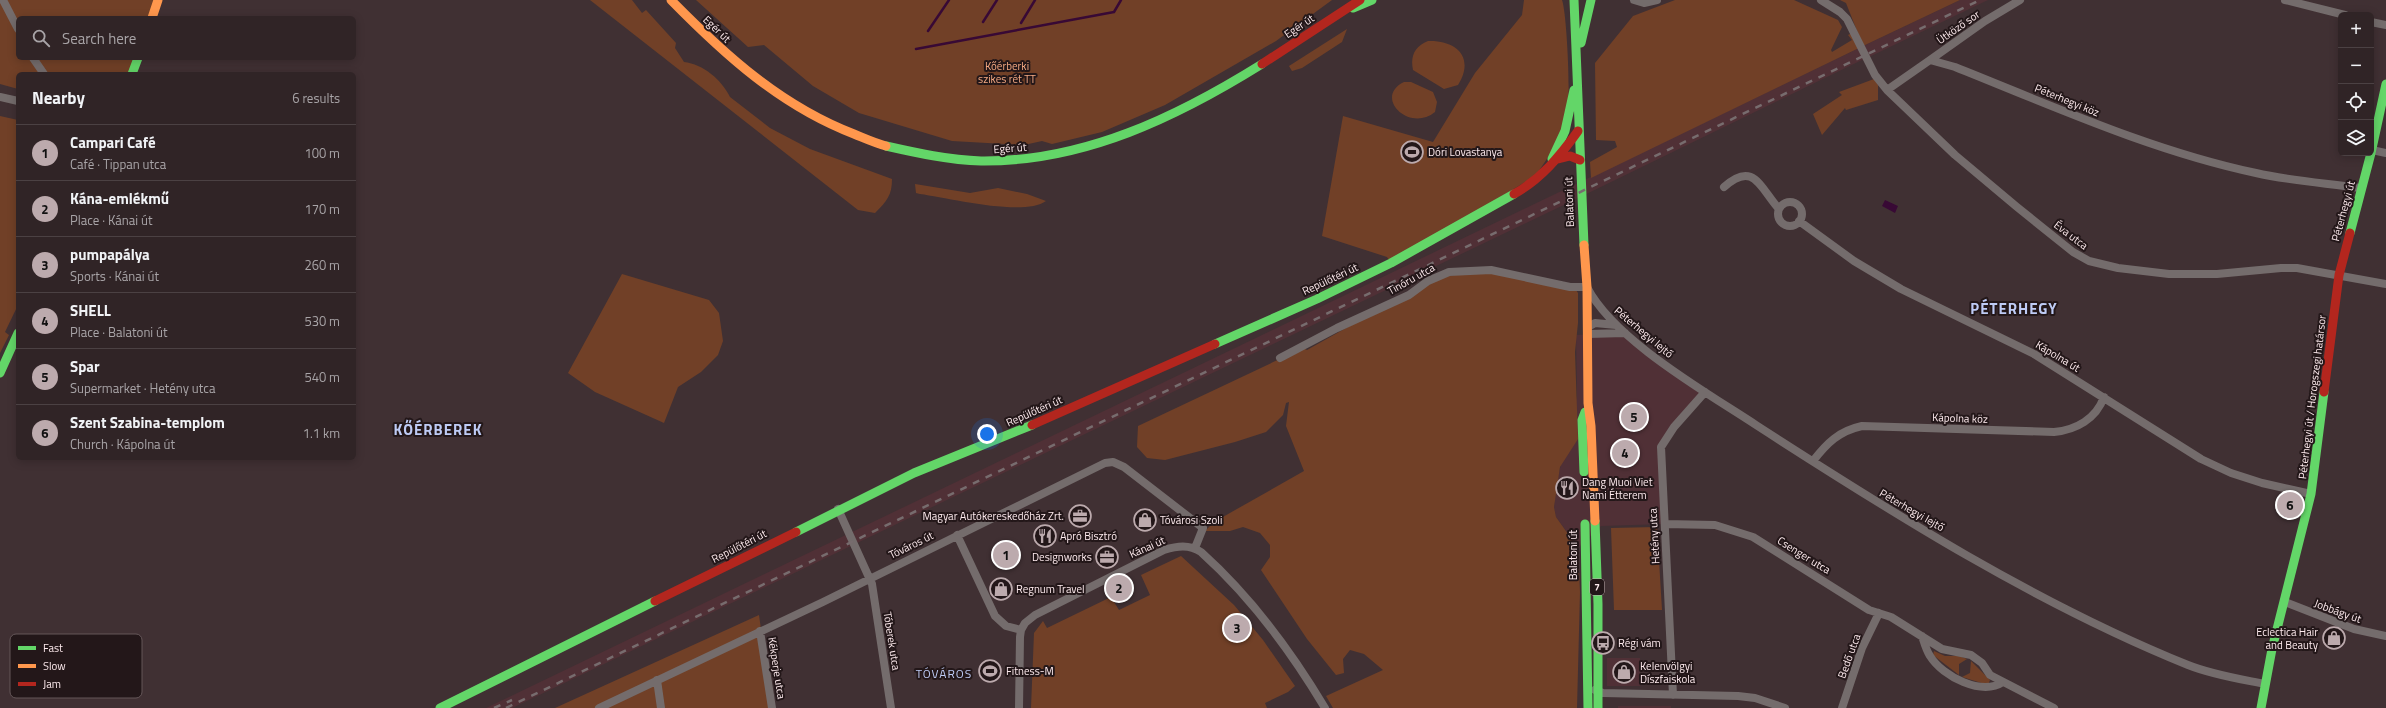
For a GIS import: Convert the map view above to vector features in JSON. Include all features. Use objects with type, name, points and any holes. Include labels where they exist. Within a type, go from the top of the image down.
[{"type":"street","points":[[3,0],[16,25]]},
{"type":"street","points":[[153,16],[158,0]]},
{"type":"street","name":"Egér út","points":[[671,0],[710,40],[737,63],[786,100],[825,122],[863,139],[906,152],[957,160],[983,162],[1024,160],[1062,154],[1129,134],[1179,112],[1224,87],[1360,0]]},
{"type":"street","points":[[1339,14],[1352,0]]},
{"type":"street","points":[[1339,14],[1372,0]]},
{"type":"street","points":[[1566,0],[1576,56]]},
{"type":"street","name":"Balatoni út","points":[[1574,0],[1578,131],[1587,287],[1588,403],[1591,426],[1598,604],[1598,708]]},
{"type":"street","points":[[1576,56],[1581,43],[1585,20],[1591,0]]},
{"type":"street","points":[[1634,0],[1644,3],[1657,0]]},
{"type":"street","points":[[1821,0],[1845,16],[1875,75],[1887,90],[1930,60]]},
{"type":"street","name":"Ütköző sor","points":[[1930,60],[1985,21],[2020,0]]},
{"type":"street","points":[[2285,0],[2338,13]]},
{"type":"street","points":[[2374,23],[2386,25]]},
{"type":"street","points":[[35,60],[43,72]]},
{"type":"street","points":[[133,72],[137,60]]},
{"type":"street","name":"Péterhegyi köz","points":[[1930,60],[1955,67],[2126,134],[2225,166],[2277,177],[2361,188]]},
{"type":"street","name":"Repülőtéri út","points":[[1546,170],[1565,131],[1576,79]]},
{"type":"street","name":"Péterhegyi út","points":[[2374,138],[2386,84]]},
{"type":"street","name":"Éva utca","points":[[1887,90],[1955,155],[2073,252],[2089,261],[2118,268],[2169,274],[2217,274],[2281,268],[2340,275],[2386,284]]},
{"type":"street","points":[[0,96],[16,100]]},
{"type":"street","name":"Repülőtéri út","points":[[440,708],[838,509],[914,473],[996,441],[1317,299],[1391,263],[1500,204],[1527,187],[1558,159],[1578,131]]},
{"type":"street","points":[[2374,152],[2386,153]]},
{"type":"street","points":[[1558,159],[1570,156],[1580,163]]},
{"type":"street","name":"Péterhegyi út","points":[[2340,275],[2370,156]]},
{"type":"street","points":[[1724,187],[1737,177],[1750,175],[1756,179],[1779,209]]},
{"type":"street","points":[[1786,202],[1795,204],[1801,211],[1799,221],[1791,225],[1782,223],[1778,215],[1779,209],[1786,202]]},
{"type":"street","name":"Kápolna út","points":[[1799,221],[1854,261],[1901,289],[2014,343],[2104,397],[2196,456],[2218,467],[2262,483],[2311,494]]},
{"type":"street","name":"Tinóru utca","points":[[1280,358],[1337,328],[1409,295],[1428,281],[1449,272],[1491,270],[1570,287],[1587,287]]},
{"type":"street","name":"Péterhegyi út / Horogszegi határsor","points":[[2261,708],[2311,494],[2340,275]]},
{"type":"street","name":"Péterhegyi lejtő","points":[[1587,287],[1595,304],[1617,326],[1705,392],[1908,521],[2019,584],[2116,633],[2190,666],[2224,676],[2266,684]]},
{"type":"street","points":[[1588,330],[1595,323],[1617,326]]},
{"type":"street","points":[[1588,330],[1625,333]]},
{"type":"street","points":[[0,374],[16,338]]},
{"type":"street","name":"Hetény utca","points":[[1673,695],[1661,446],[1674,427],[1705,392]]},
{"type":"street","name":"Kápolna köz","points":[[1813,461],[1834,437],[1848,430],[1862,426],[2047,432],[2070,430],[2094,415],[2104,397]]},
{"type":"street","name":"Balatoni út","points":[[1584,502],[1582,420],[1588,403]]},
{"type":"street","name":"Tóváros út","points":[[599,708],[1106,463],[1113,462],[1149,485],[1203,528],[1195,548]]},
{"type":"street","name":"Tóberek utca","points":[[838,509],[870,578],[891,708]]},
{"type":"street","name":"Balatoni út","points":[[1585,518],[1588,708]]},
{"type":"street","name":"Csenger utca","points":[[1665,524],[1715,525],[1753,537],[1869,610],[1891,617],[1942,649],[1971,655],[1982,663],[1990,674],[2054,708]]},
{"type":"street","points":[[957,535],[995,616],[1006,626],[1021,630],[1019,708]]},
{"type":"street","name":"Kánai út","points":[[1021,630],[1030,618],[1046,608],[1164,550],[1180,546],[1195,548]]},
{"type":"street","points":[[1195,548],[1207,557],[1260,616],[1292,658],[1325,708]]},
{"type":"street","name":"Jobbágy út","points":[[2285,602],[2354,629],[2386,636]]},
{"type":"street","name":"Bedő utca","points":[[1842,708],[1862,648],[1879,613]]},
{"type":"street","name":"Kékperje utca","points":[[760,631],[772,708]]},
{"type":"street","points":[[1922,636],[1930,657],[1956,678],[1975,686],[1990,688],[2003,682]]},
{"type":"street","points":[[657,680],[661,708]]},
{"type":"street","points":[[1581,708],[1588,684],[1599,693],[1755,698],[1785,708]]},
{"type":"shaded area","points":[[1960,0],[1988,0],[1869,57],[1863,46]]},
{"type":"shaded area","points":[[1859,48],[1864,59],[1572,201],[512,708],[486,708]]},
{"type":"shaded area","points":[[1885,200],[1898,206],[1895,213],[1882,206]]},
{"type":"shaded area","points":[[1625,333],[1705,392],[1663,441],[1665,524],[1601,526],[1578,548],[1556,517],[1554,507],[1557,481],[1577,396],[1576,335]]},
{"type":"shaded area","name":"Kelenvölgyi Díszfaiskola","points":[[1607,658],[1640,658],[1640,686],[1607,686]]},
{"type":"shaded area","points":[[1618,706],[1671,706],[1671,708],[1618,708]]},
{"type":"green space","points":[[0,0],[158,0],[153,16],[16,16],[16,60],[137,60],[131,72],[16,72],[16,88],[0,84]]},
{"type":"green space","points":[[590,0],[632,0],[642,13],[646,10],[676,43],[675,48],[684,62],[691,63],[705,69],[717,79],[730,97],[770,128],[810,149],[892,179],[890,194],[886,201],[875,213],[858,210]]},
{"type":"green space","name":"Kőérberki szikes rét TT","points":[[696,0],[1332,0],[1276,41],[1165,105],[1102,132],[1052,144],[1042,141],[1024,145],[952,141],[859,113],[813,86],[764,45],[748,47]]},
{"type":"green space","points":[[1524,0],[1562,0],[1567,39],[1569,92],[1567,114],[1554,146],[1535,176],[1391,263],[1387,257],[1322,236],[1343,116],[1433,142],[1475,73],[1522,15]]},
{"type":"green space","points":[[1675,0],[1794,0],[1838,20],[1842,27],[1831,50],[1832,52],[1852,40],[1848,35],[1852,33],[1859,48],[1591,178],[1590,162],[1617,147],[1615,141],[1596,140],[1595,63],[1633,16]]},
{"type":"green space","points":[[1840,0],[1960,0],[1863,46],[1846,3]]},
{"type":"green space","points":[[1347,29],[1342,42],[1302,68],[1292,71],[1289,66]]},
{"type":"green space","points":[[1428,41],[1438,41],[1447,44],[1455,47],[1460,52],[1464,59],[1465,67],[1458,85],[1444,89],[1413,70],[1412,60],[1414,52]]},
{"type":"green space","points":[[1874,79],[1878,85],[1878,100],[1846,110],[1845,108],[1822,135],[1813,114],[1842,95],[1839,92]]},
{"type":"green space","points":[[1404,82],[1411,82],[1433,92],[1437,102],[1435,112],[1425,117],[1415,118],[1406,116],[1398,110],[1393,104],[1392,96],[1395,88]]},
{"type":"green space","points":[[0,116],[16,120],[16,309],[5,332],[9,335],[0,353]]},
{"type":"green space","points":[[915,184],[970,193],[998,188],[1027,194],[1046,201],[1035,205],[1021,207],[986,205],[916,193]]},
{"type":"green space","points":[[1483,271],[1576,290],[1578,293],[1578,323],[1575,352],[1578,439],[1560,467],[1554,507],[1556,517],[1578,548],[1580,592],[1577,708],[1333,708],[1326,696],[1383,670],[1364,654],[1350,650],[1343,659],[1344,673],[1336,675],[1307,639],[1261,570],[1270,557],[1270,545],[1260,533],[1243,527],[1230,531],[1205,531],[1214,522],[1304,471],[1286,426],[1289,402],[1286,403],[1283,415],[1266,432],[1235,442],[1165,460],[1147,458],[1137,447],[1138,426],[1303,348],[1307,350],[1435,278]]},
{"type":"green space","points":[[622,274],[709,300],[719,313],[723,341],[718,355],[701,372],[678,387],[664,423],[595,392],[568,373]]},
{"type":"green space","points":[[1657,527],[1662,610],[1614,610],[1611,528]]},
{"type":"green space","points":[[1181,556],[1234,605],[1263,640],[1295,686],[1288,692],[1265,703],[1267,708],[1031,708],[1034,633],[1043,621],[1047,628],[1111,597],[1119,610],[1150,595],[1141,575]]},
{"type":"green space","points":[[759,615],[772,708],[555,708]]},
{"type":"green space","points":[[1934,651],[1945,656],[1959,656],[1967,659],[1959,664],[1959,675],[1933,655]]},
{"type":"green space","points":[[1971,661],[1990,680],[1988,685],[1962,677],[1970,673]]},
{"type":"waterway","points":[[928,31],[949,0]]},
{"type":"waterway","points":[[983,22],[997,0]]},
{"type":"waterway","points":[[1021,23],[1035,0]]},
{"type":"waterway","points":[[916,49],[1114,12],[1121,0]]},
{"type":"railway","points":[[506,708],[1980,0]]},
{"type":"railway","points":[[494,708],[512,700]]},
{"type":"traffic: fast","points":[[1353,8],[1372,0]]},
{"type":"traffic: fast","points":[[1574,0],[1584,245]]},
{"type":"traffic: fast","points":[[1581,43],[1591,0]]},
{"type":"traffic: fast","points":[[133,72],[137,60]]},
{"type":"traffic: fast","points":[[886,146],[945,158],[981,161],[1019,159],[1056,154],[1093,145],[1128,133],[1163,118],[1197,102],[1262,64]]},
{"type":"traffic: fast","points":[[2374,139],[2386,84]]},
{"type":"traffic: fast","points":[[1552,159],[1565,131],[1574,90]]},
{"type":"traffic: fast","points":[[2350,233],[2370,156]]},
{"type":"traffic: fast","points":[[1215,344],[1317,299],[1391,263],[1514,194]]},
{"type":"traffic: fast","points":[[0,373],[16,337]]},
{"type":"traffic: fast","points":[[2261,708],[2272,649],[2311,494],[2324,392]]},
{"type":"traffic: fast","points":[[1584,472],[1582,420],[1585,412]]},
{"type":"traffic: fast","points":[[796,532],[914,473],[1032,425]]},
{"type":"traffic: fast","points":[[1595,521],[1598,604],[1598,708]]},
{"type":"traffic: fast","points":[[1585,524],[1588,708]]},
{"type":"traffic: fast","points":[[440,708],[655,601]]},
{"type":"traffic: slow","points":[[153,16],[158,0]]},
{"type":"traffic: slow","points":[[671,0],[733,59],[778,94],[827,122],[886,146]]},
{"type":"traffic: slow","points":[[1584,245],[1587,287],[1588,403],[1591,426],[1595,521]]},
{"type":"traffic: jam","points":[[1262,64],[1360,0]]},
{"type":"traffic: jam","points":[[1514,194],[1541,174],[1578,131]]},
{"type":"traffic: jam","points":[[1558,159],[1570,156],[1580,160]]},
{"type":"traffic: jam","points":[[2324,392],[2339,275],[2350,233]]},
{"type":"traffic: jam","points":[[1032,425],[1215,344]]},
{"type":"traffic: jam","points":[[655,601],[796,532]]},
{"type":"place","name":"Dóri Lovastanya","points":[[1412,152]]},
{"type":"place","name":"Spar","points":[[1634,417]]},
{"type":"place","name":"SHELL","points":[[1625,453]]},
{"type":"place","name":"Dang Muoi Viet Nami Étterem","points":[[1567,488]]},
{"type":"place","name":"Szent Szabina-templom","points":[[2290,505]]},
{"type":"place","name":"Magyar Autókereskedőház Zrt.","points":[[1080,516]]},
{"type":"place","name":"Tóvárosi Szoli","points":[[1145,520]]},
{"type":"place","name":"Apró Bisztró","points":[[1045,536]]},
{"type":"place","name":"Campari Café","points":[[1006,555]]},
{"type":"place","name":"Designworks","points":[[1107,557]]},
{"type":"place","name":"Kána-emlékmű","points":[[1119,588]]},
{"type":"place","name":"Regnum Travel","points":[[1001,589]]},
{"type":"place","name":"pumpapálya","points":[[1237,628]]},
{"type":"place","name":"Eclectica Hair and Beauty","points":[[2334,638]]},
{"type":"place","name":"Régi vám","points":[[1603,643]]},
{"type":"place","name":"Fitness-M","points":[[990,671]]},
{"type":"place","name":"Kelenvölgyi Díszfaiskola","points":[[1624,672]]},
{"type":"district","name":"PÉTERHEGY","points":[[2014,309]]},
{"type":"district","name":"KŐÉRBEREK","points":[[438,430]]},
{"type":"district","name":"TÓVÁROS","points":[[944,674]]}]
